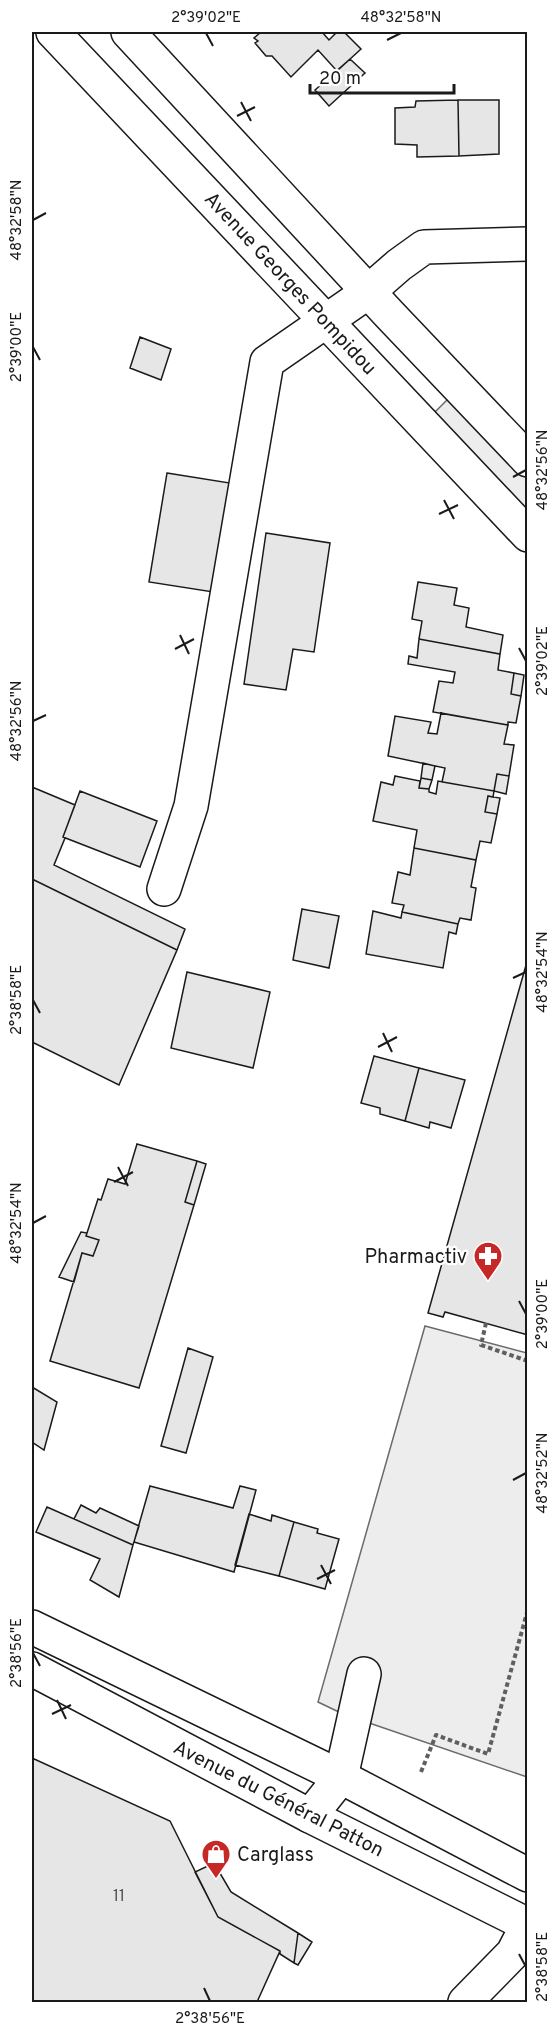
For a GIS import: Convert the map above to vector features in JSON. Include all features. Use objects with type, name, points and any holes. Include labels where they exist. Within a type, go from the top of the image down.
[{"type":"main road","name":"Avenue Georges Pompidou","points":[[53,32],[528,535]]},
{"type":"main road","points":[[129,32],[528,460]]},
{"type":"main road","points":[[164,889],[191,806],[267,362],[327,322],[424,247],[528,244]]},
{"type":"main road","points":[[32,1627],[341,1777],[528,1875]]},
{"type":"main road","name":"Avenue du Général Patton","points":[[32,1669],[310,1816],[527,1925]]},
{"type":"main road","points":[[310,1816],[341,1777],[364,1674]]},
{"type":"main road","points":[[465,2002],[513,1953],[527,1925]]},
{"type":"path","points":[[486,1323],[481,1345],[528,1360]]},
{"type":"path","points":[[418,1779],[436,1735],[488,1754],[528,1609]]},
{"type":"shaded area","points":[[452,395],[527,475],[527,516],[432,415]]},
{"type":"shaded area","points":[[425,1326],[527,1353],[527,1777],[343,1714],[318,1702]]},
{"type":"building","points":[[261,32],[322,32],[329,40],[337,32],[344,32],[361,49],[337,71],[318,50],[291,77],[272,56],[266,56],[255,43],[258,41],[254,38]]},
{"type":"building","points":[[350,59],[365,73],[329,106],[315,90]]},
{"type":"building","points":[[458,100],[499,100],[499,154],[459,156]]},
{"type":"building","points":[[458,100],[459,156],[417,157],[417,145],[395,144],[395,108],[415,107],[416,101]]},
{"type":"building","points":[[140,337],[171,349],[161,380],[130,368]]},
{"type":"building","points":[[167,473],[230,483],[213,592],[149,582]]},
{"type":"building","points":[[266,533],[330,543],[314,652],[293,649],[286,690],[244,684]]},
{"type":"building","points":[[418,582],[457,588],[454,605],[469,608],[466,627],[503,635],[500,654],[419,639],[422,621],[412,619]]},
{"type":"building","points":[[419,639],[500,654],[498,670],[514,673],[511,694],[521,696],[516,723],[508,722],[508,725],[433,712],[439,681],[453,683],[455,672],[408,664],[409,656],[417,658]]},
{"type":"building","points":[[514,673],[524,675],[521,696],[511,694]]},
{"type":"building","points":[[441,713],[508,725],[504,744],[514,745],[509,776],[497,774],[494,791],[442,782],[445,768],[388,756],[395,716],[431,722],[428,733],[437,734]]},
{"type":"building","points":[[423,763],[435,766],[432,780],[421,778]]},
{"type":"building","points":[[497,774],[509,776],[506,794],[494,791]]},
{"type":"building","points":[[395,776],[420,781],[419,788],[429,789],[429,792],[436,794],[438,781],[494,791],[493,797],[488,796],[485,812],[497,814],[491,843],[480,841],[476,860],[414,848],[417,830],[373,821],[381,782],[393,785]]},
{"type":"building","points":[[421,778],[432,780],[429,789],[419,788]]},
{"type":"building","points":[[32,787],[75,805],[54,865],[185,929],[177,950],[32,879]]},
{"type":"building","points":[[80,791],[157,821],[140,867],[63,837]]},
{"type":"building","points":[[488,796],[500,798],[497,814],[485,812]]},
{"type":"building","points":[[414,848],[476,860],[471,887],[476,888],[471,920],[460,918],[458,924],[402,912],[404,905],[392,903],[398,872],[410,875]]},
{"type":"building","points":[[32,879],[177,950],[119,1085],[32,1042]]},
{"type":"building","points":[[302,909],[339,916],[329,968],[293,960]]},
{"type":"building","points":[[373,911],[401,918],[402,912],[458,924],[456,934],[449,932],[443,968],[366,954]]},
{"type":"building","points":[[528,958],[528,1335],[445,1312],[443,1317],[428,1313]]},
{"type":"building","points":[[187,972],[270,992],[253,1068],[171,1048]]},
{"type":"building","points":[[374,1056],[419,1068],[405,1121],[380,1114],[380,1108],[361,1103]]},
{"type":"building","points":[[419,1068],[465,1080],[451,1128],[430,1122],[429,1128],[405,1121]]},
{"type":"building","points":[[137,1144],[197,1161],[185,1202],[194,1205],[139,1388],[50,1361],[82,1253],[93,1256],[99,1240],[86,1236],[98,1199],[101,1200],[108,1179],[125,1184]]},
{"type":"building","points":[[197,1161],[206,1164],[194,1205],[185,1202]]},
{"type":"building","points":[[81,1232],[99,1240],[93,1256],[82,1253],[74,1282],[59,1277]]},
{"type":"building","points":[[188,1348],[213,1357],[186,1453],[161,1446]]},
{"type":"building","points":[[32,1387],[57,1402],[44,1450],[32,1442]]},
{"type":"building","points":[[150,1486],[233,1508],[240,1486],[256,1490],[234,1572],[134,1542]]},
{"type":"building","points":[[81,1505],[96,1513],[100,1508],[139,1526],[133,1545],[74,1519]]},
{"type":"building","points":[[47,1507],[133,1545],[119,1597],[90,1580],[100,1559],[36,1532]]},
{"type":"building","points":[[249,1514],[271,1521],[272,1515],[294,1522],[279,1576],[235,1565]]},
{"type":"building","points":[[294,1522],[318,1529],[317,1533],[339,1539],[325,1589],[279,1576]]},
{"type":"building","points":[[32,1758],[170,1821],[218,1917],[280,1951],[257,2002],[32,2002]]},
{"type":"building","points":[[214,1863],[231,1892],[298,1933],[294,1963],[280,1954],[280,1951],[218,1917],[195,1872]]},
{"type":"building","points":[[298,1933],[312,1942],[298,1965],[294,1963]]},
{"type":"place","name":"Pharmactiv","points":[[488,1282]]},
{"type":"place","name":"Carglass","points":[[216,1880]]}]
